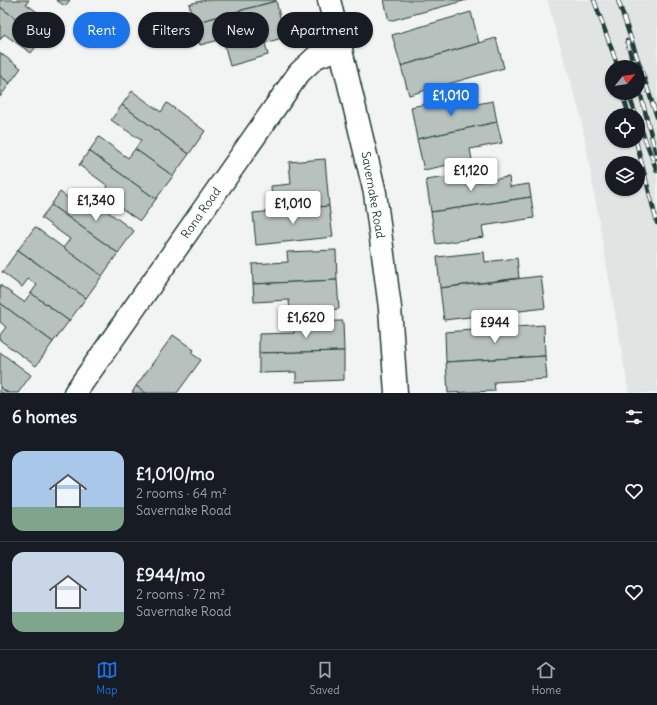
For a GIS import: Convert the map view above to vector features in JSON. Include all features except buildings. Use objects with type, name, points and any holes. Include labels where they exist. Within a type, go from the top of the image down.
[{"type":"street","name":"Savernake Road","points":[[329,0],[332,12]]},
{"type":"street","name":"Savernake Road","points":[[341,48],[375,193],[390,308],[396,393]]},
{"type":"street","name":"Rona Road","points":[[75,393],[299,73],[316,57],[341,48]]},
{"type":"shaded area","points":[[547,0],[657,0],[657,393],[629,393],[581,117]]},
{"type":"railway","points":[[594,0],[615,60]]},
{"type":"railway","points":[[618,0],[657,117]]},
{"type":"railway","points":[[627,41],[632,60]]},
{"type":"railway","points":[[624,100],[627,108]]},
{"type":"railway","points":[[631,100],[633,108]]},
{"type":"railway","points":[[642,100],[657,158]]},
{"type":"railway","points":[[645,139],[657,171]]},
{"type":"railway","points":[[638,148],[657,223]]}]
